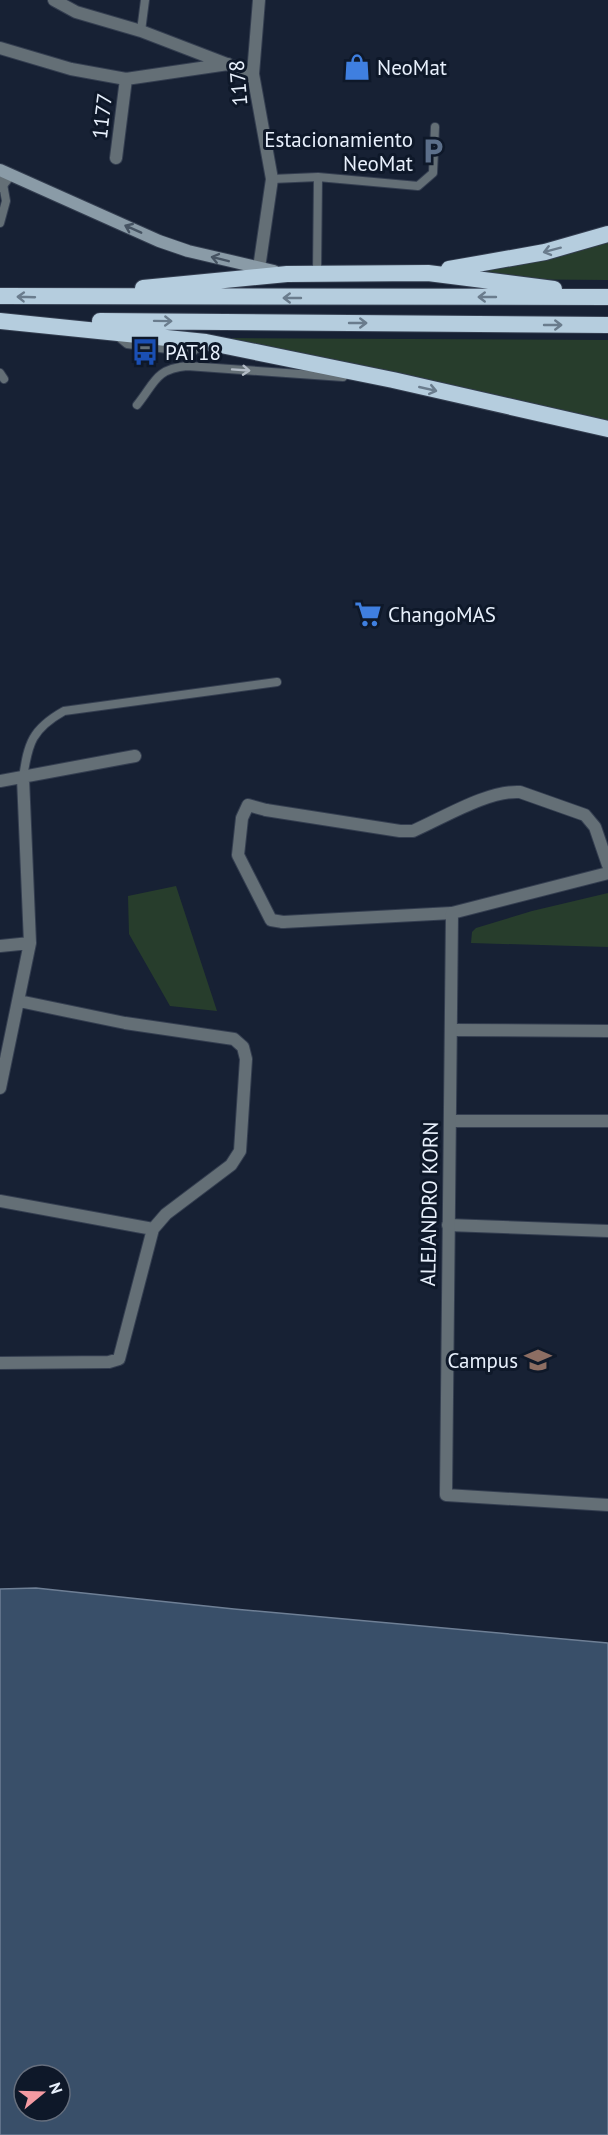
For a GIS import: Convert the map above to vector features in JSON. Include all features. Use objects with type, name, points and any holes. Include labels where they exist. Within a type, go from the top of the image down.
[{"type":"highway","points":[[428,273],[535,254],[608,234]]},
{"type":"highway","points":[[53,298],[287,274],[317,273],[428,273],[608,296]]},
{"type":"highway","points":[[0,296],[53,298],[608,296]]},
{"type":"highway","points":[[0,320],[608,325]]},
{"type":"highway","points":[[0,320],[206,342],[393,380],[608,429]]},
{"type":"main road","points":[[3,179],[188,251],[287,274]]},
{"type":"street","points":[[54,0],[76,12],[141,32],[253,74]]},
{"type":"street","name":"1178","points":[[259,0],[253,74],[272,179],[259,268]]},
{"type":"street","points":[[0,48],[71,69],[126,79],[228,64]]},
{"type":"street","name":"1177","points":[[116,158],[126,79]]},
{"type":"street","points":[[0,781],[135,756]]},
{"type":"street","points":[[0,1088],[30,943],[23,778]]},
{"type":"street","points":[[608,865],[595,826],[585,815],[520,792],[509,791],[492,795],[413,831],[400,831],[266,810],[248,805],[242,819],[238,855],[271,920],[284,922],[452,913],[608,873]]},
{"type":"street","points":[[603,850],[608,830]]},
{"type":"street","name":"ALEJANDRO KORN","points":[[452,913],[446,1495],[608,1505]]},
{"type":"street","points":[[0,946],[30,943]]},
{"type":"street","points":[[0,1363],[109,1362],[119,1359],[153,1229],[166,1214],[231,1165],[240,1151],[246,1059],[243,1047],[234,1039],[125,1023],[19,1001]]},
{"type":"street","points":[[452,1030],[608,1031]]},
{"type":"street","points":[[450,1121],[608,1121]]},
{"type":"street","points":[[0,1201],[153,1229]]},
{"type":"street","points":[[448,1225],[608,1231]]},
{"type":"lane","points":[[141,32],[145,0]]},
{"type":"lane","points":[[272,179],[318,177],[418,186],[433,173],[435,127]]},
{"type":"lane","points":[[317,273],[318,177]]},
{"type":"lane","points":[[0,223],[6,201],[3,179]]},
{"type":"lane","points":[[137,405],[157,376],[171,368],[179,367],[393,380]]},
{"type":"lane","points":[[23,778],[27,751],[34,733],[48,720],[64,711],[277,682]]},
{"type":"green space","points":[[608,234],[608,280],[472,279],[472,267]]},
{"type":"green space","points":[[221,338],[608,340],[608,423]]},
{"type":"green space","points":[[176,886],[217,1011],[170,1006],[129,934],[128,896]]},
{"type":"green space","points":[[608,893],[608,947],[471,943],[472,932],[476,928],[532,911]]},
{"type":"water","points":[[36,1588],[234,1609],[608,1643],[608,2135],[0,2135],[0,1589]]},
{"type":"place","name":"NeoMat","points":[[357,67]]},
{"type":"place","name":"Estacionamiento NeoMat","points":[[433,151]]},
{"type":"place","name":"PAT18","points":[[145,352]]},
{"type":"place","name":"ChangoMAS","points":[[368,614]]},
{"type":"place","name":"Campus","points":[[538,1360]]}]
